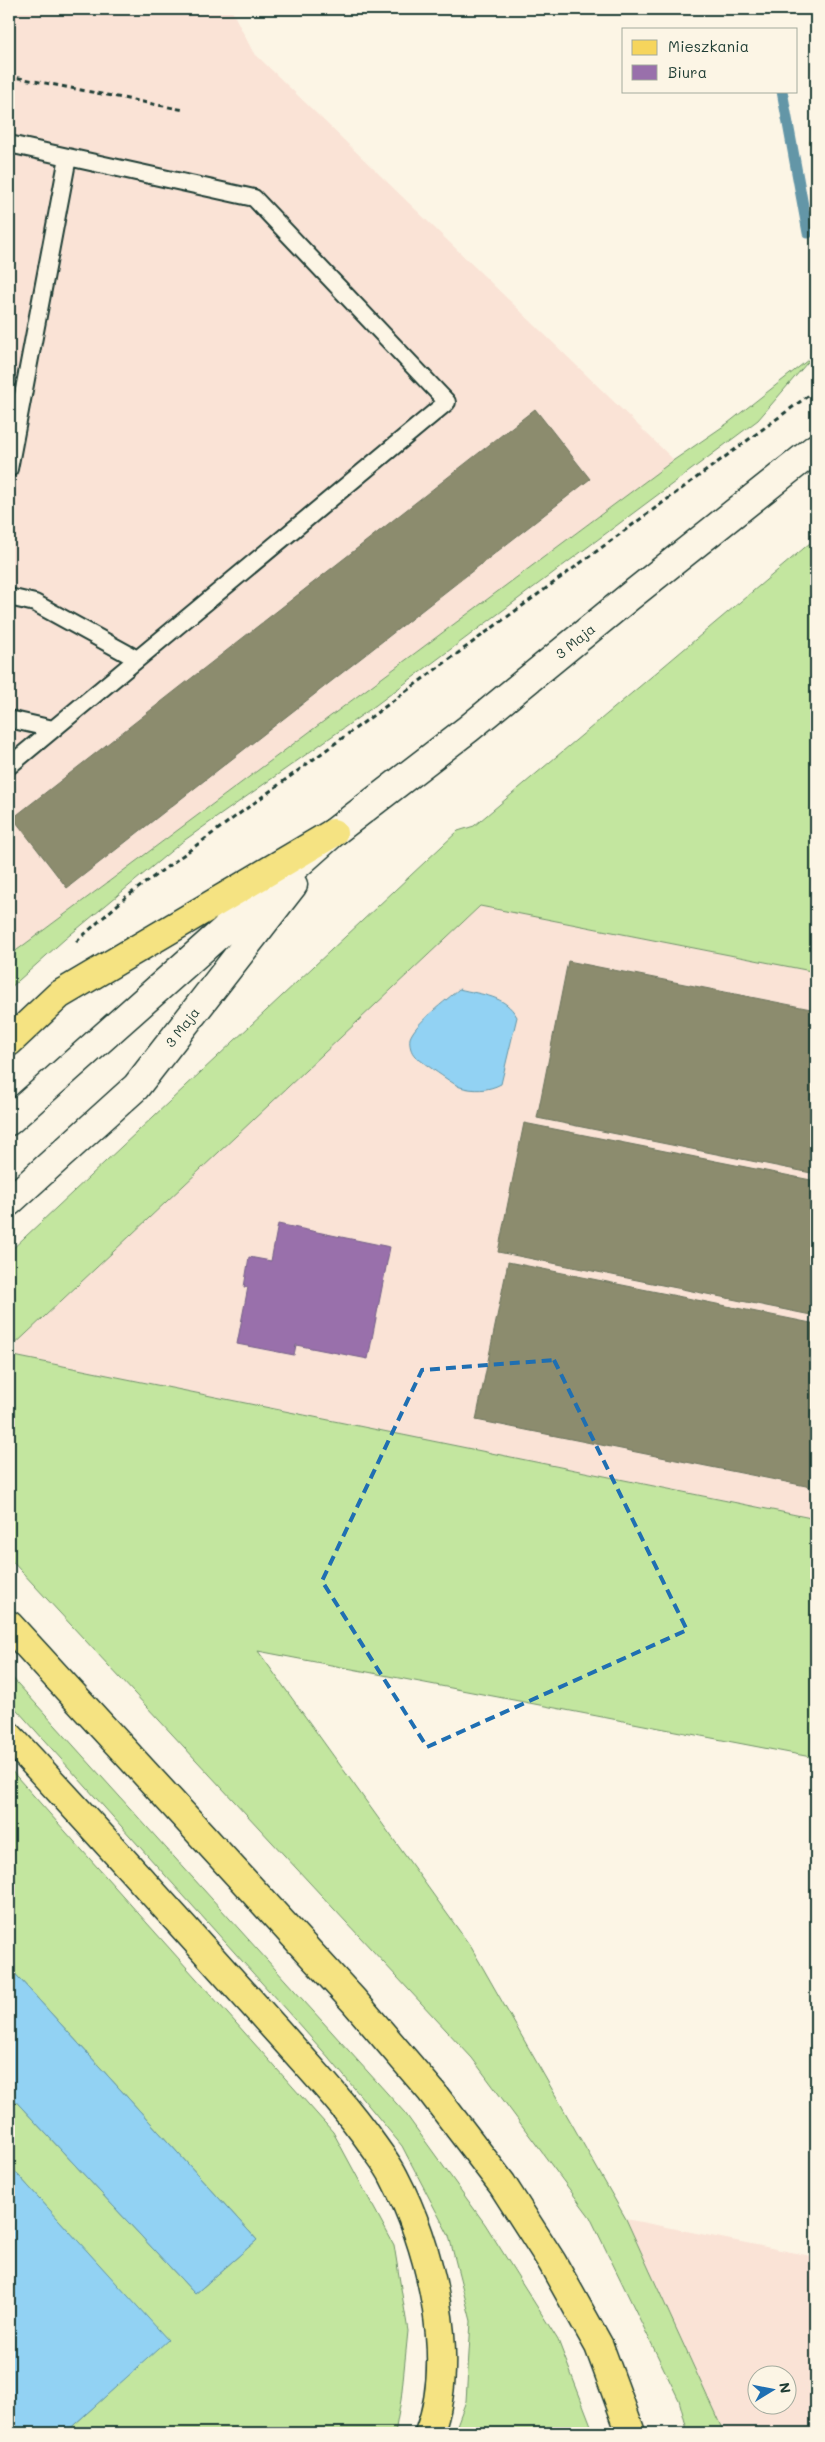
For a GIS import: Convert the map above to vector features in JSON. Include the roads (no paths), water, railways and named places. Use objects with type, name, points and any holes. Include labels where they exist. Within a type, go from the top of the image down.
[{"type":"highway","points":[[9,1042],[59,995],[333,833]]},
{"type":"highway","points":[[9,1625],[354,2001],[431,2091],[502,2184],[552,2262],[599,2346],[631,2433]]},
{"type":"highway","points":[[9,1736],[95,1828],[352,2114],[394,2175],[417,2229],[435,2292],[441,2355],[435,2417],[429,2433]]},
{"type":"main road","name":"3 Maja","points":[[9,1121],[333,833],[468,729],[629,597],[816,448]]},
{"type":"main road","name":"3 Maja","points":[[9,1202],[136,1087],[333,833]]},
{"type":"lane","points":[[9,144],[254,198],[447,402],[9,766]]},
{"type":"lane","points":[[9,469],[68,157]]},
{"type":"lane","points":[[9,597],[35,603],[137,659]]},
{"type":"lane","points":[[9,719],[53,729]]},
{"type":"water","points":[[459,989],[499,1000],[506,1004],[517,1017],[501,1084],[491,1088],[480,1090],[460,1087],[415,1056],[411,1050],[410,1038],[413,1032]]},
{"type":"water","points":[[9,1967],[257,2240],[195,2294],[9,2094]]},
{"type":"water","points":[[9,2165],[168,2340],[65,2433],[16,2433],[9,2425]]},
{"type":"waterway","points":[[782,92],[808,233]]}]
